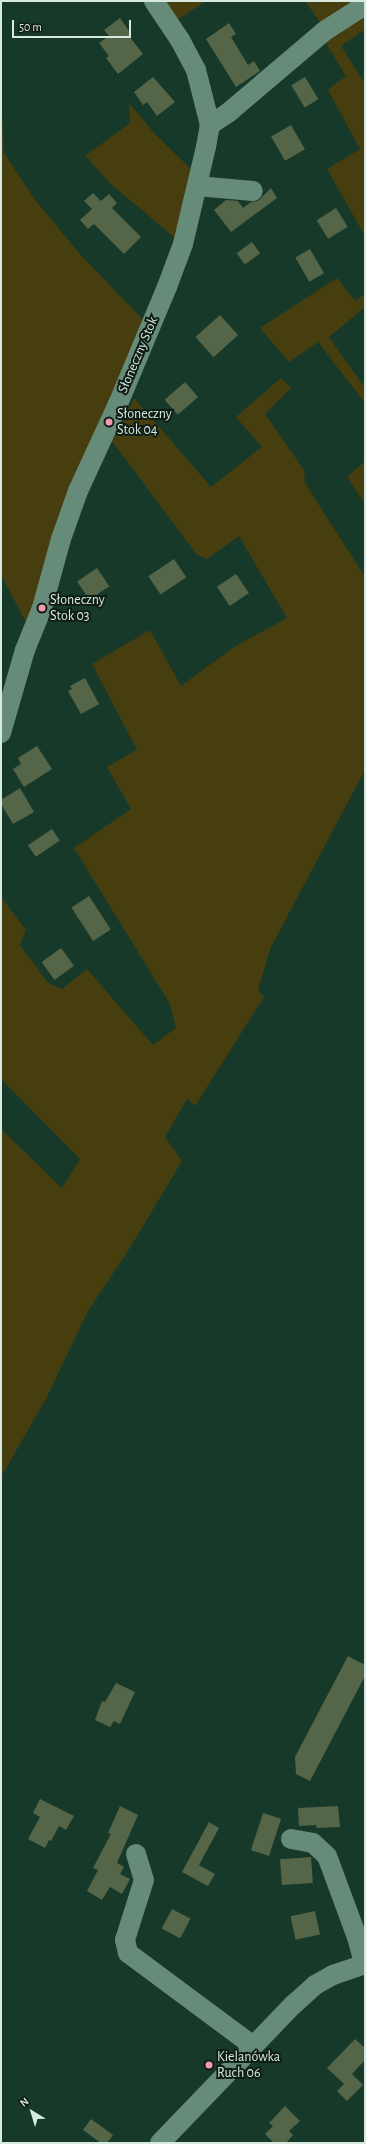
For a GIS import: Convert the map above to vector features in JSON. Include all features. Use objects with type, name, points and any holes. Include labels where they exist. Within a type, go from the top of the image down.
[{"type":"street","name":"Słoneczny Stok","points":[[1,733],[25,650],[42,608],[65,525],[78,491],[118,404],[167,287],[183,244],[210,125],[196,70],[180,40],[154,1]]},
{"type":"street","points":[[210,125],[228,113],[326,30],[365,5]]},
{"type":"street","points":[[197,186],[254,191]]},
{"type":"street","points":[[160,2143],[293,2005],[315,1986],[333,1976],[365,1964],[327,1856],[313,1843],[291,1840]]},
{"type":"street","points":[[136,1854],[144,1880],[125,1940],[128,1953],[253,2046]]},
{"type":"shaded area","points":[[163,1],[206,1],[177,20]]},
{"type":"shaded area","points":[[305,1],[357,1],[322,25]]},
{"type":"shaded area","points":[[365,11],[365,29],[341,46],[365,84],[365,236],[327,169],[360,149],[328,90],[346,76],[324,40]]},
{"type":"shaded area","points":[[1,95],[4,153],[36,201],[79,253],[147,324],[27,624],[1,575]]},
{"type":"shaded area","points":[[129,103],[154,133],[196,174],[180,242],[113,186],[85,156],[130,123]]},
{"type":"shaded area","points":[[337,278],[355,301],[365,294],[365,307],[329,337],[365,388],[365,403],[318,342],[289,362],[260,328]]},
{"type":"shaded area","points":[[281,378],[291,388],[265,414],[304,470],[305,483],[365,577],[365,770],[271,947],[258,990],[264,997],[195,1106],[187,1099],[165,1137],[182,1161],[128,1251],[88,1311],[46,1399],[1,1477],[1,1129],[62,1188],[80,1159],[1,1079],[1,897],[26,930],[20,945],[48,983],[62,989],[87,969],[153,1045],[176,1028],[170,1004],[74,848],[131,809],[107,767],[137,750],[92,664],[150,630],[181,686],[234,647],[287,618],[239,536],[207,559],[197,555],[112,441],[134,398],[211,487],[262,447],[236,417]]},
{"type":"shaded area","points":[[365,461],[365,504],[347,477]]},
{"type":"building","points":[[120,18],[131,34],[129,36],[143,54],[118,74],[106,58],[109,56],[99,43],[109,36],[104,30]]},
{"type":"building","points":[[229,23],[236,34],[231,37],[248,65],[254,61],[260,71],[236,87],[206,39]]},
{"type":"building","points":[[153,77],[175,102],[157,116],[147,102],[143,105],[134,92]]},
{"type":"building","points":[[305,77],[318,99],[305,108],[291,85]]},
{"type":"building","points":[[291,125],[305,149],[285,161],[271,136]]},
{"type":"building","points":[[271,188],[277,198],[231,232],[214,210],[226,200],[238,201],[243,208],[251,202],[258,201]]},
{"type":"building","points":[[93,193],[101,201],[109,194],[117,203],[112,208],[141,237],[124,254],[94,224],[88,229],[80,220],[92,209],[84,201]]},
{"type":"building","points":[[336,208],[348,227],[328,239],[316,220]]},
{"type":"building","points":[[252,242],[260,253],[245,264],[237,253]]},
{"type":"building","points":[[310,249],[324,273],[309,282],[295,258]]},
{"type":"building","points":[[220,315],[238,335],[214,357],[195,337]]},
{"type":"building","points":[[185,382],[198,397],[178,415],[165,400]]},
{"type":"building","points":[[174,559],[186,577],[161,595],[148,576]]},
{"type":"building","points":[[97,568],[109,586],[89,600],[77,581]]},
{"type":"building","points":[[236,574],[249,593],[230,606],[217,587]]},
{"type":"building","points":[[85,678],[99,704],[81,714],[68,691],[72,689],[70,686]]},
{"type":"building","points":[[37,746],[52,769],[24,787],[13,769],[21,764],[18,758]]},
{"type":"building","points":[[20,788],[34,812],[13,824],[1,804],[1,800]]},
{"type":"building","points":[[52,829],[60,841],[36,857],[28,845]]},
{"type":"building","points":[[89,896],[111,930],[93,941],[71,907]]},
{"type":"building","points":[[61,948],[74,966],[55,980],[42,962]]},
{"type":"building","points":[[348,1656],[365,1665],[365,1676],[310,1781],[296,1774],[295,1757]]},
{"type":"building","points":[[116,1683],[135,1692],[120,1724],[114,1721],[110,1727],[95,1720],[102,1701],[105,1702]]},
{"type":"building","points":[[40,1799],[74,1816],[66,1830],[59,1826],[51,1841],[49,1840],[45,1848],[28,1839],[40,1817],[33,1813]]},
{"type":"building","points":[[120,1806],[138,1815],[117,1863],[124,1867],[120,1874],[130,1879],[122,1894],[110,1887],[102,1900],[87,1891],[98,1870],[93,1868],[111,1834],[108,1833]]},
{"type":"building","points":[[338,1806],[340,1827],[317,1828],[316,1825],[299,1826],[298,1808]]},
{"type":"building","points":[[263,1813],[281,1819],[269,1856],[251,1850]]},
{"type":"building","points":[[209,1822],[219,1828],[199,1865],[215,1874],[208,1886],[182,1872]]},
{"type":"building","points":[[311,1857],[313,1883],[282,1885],[280,1859]]},
{"type":"building","points":[[172,1909],[191,1919],[180,1938],[162,1928]]},
{"type":"building","points":[[315,1911],[320,1934],[296,1940],[291,1916]]},
{"type":"building","points":[[355,2039],[365,2048],[365,2060],[352,2074],[363,2085],[347,2101],[337,2091],[344,2084],[327,2068]]},
{"type":"building","points":[[285,2106],[300,2121],[289,2131],[293,2135],[286,2143],[274,2143],[265,2134],[273,2126],[269,2123]]},
{"type":"building","points":[[91,2119],[113,2135],[107,2143],[101,2143],[83,2130]]},
{"type":"place","name":"Słoneczny Stok 04","points":[[109,422]]},
{"type":"place","name":"Słoneczny Stok 03","points":[[42,608]]},
{"type":"place","name":"Kielanówka Ruch 06","points":[[209,2065]]}]
